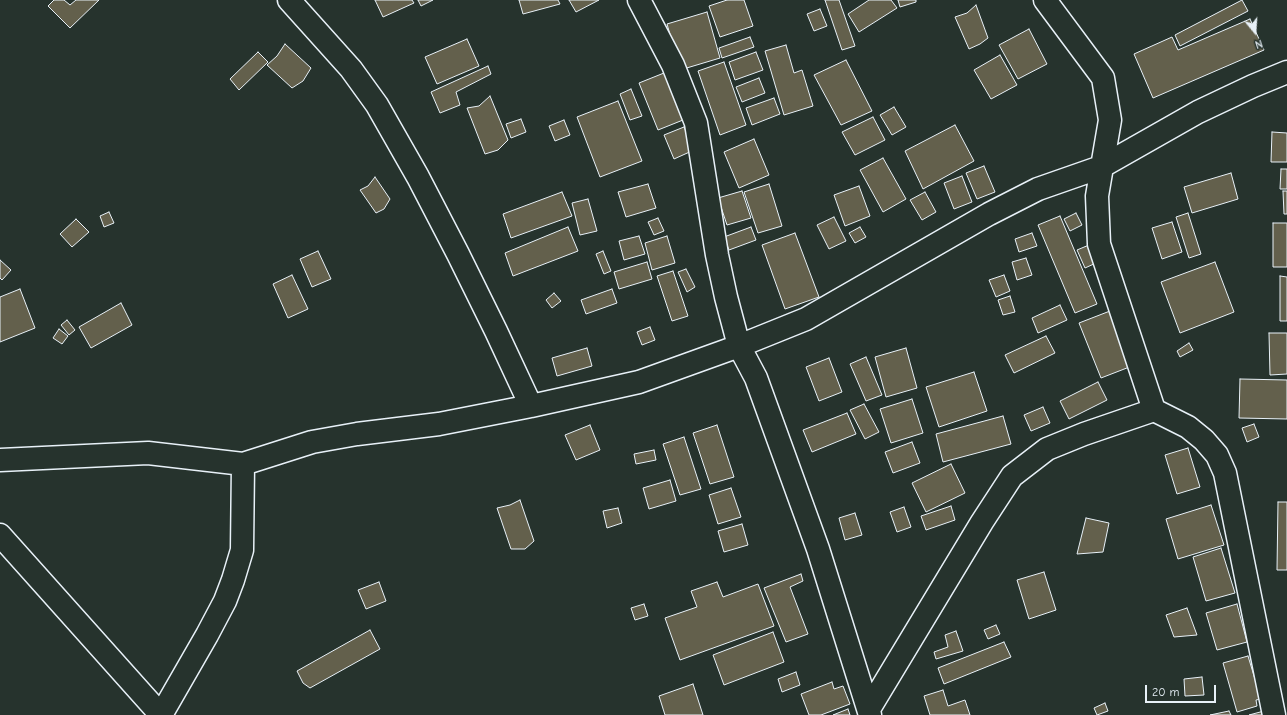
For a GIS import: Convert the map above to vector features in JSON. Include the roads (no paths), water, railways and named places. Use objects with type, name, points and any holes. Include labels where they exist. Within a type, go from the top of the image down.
[{"type":"street","points":[[289,0],[350,69],[377,105],[418,177],[451,240],[531,406]]},
{"type":"street","points":[[639,0],[673,65],[696,123],[717,255],[739,346],[756,378],[818,549],[869,712]]},
{"type":"street","points":[[1045,0],[1103,78],[1110,120],[1097,196],[1099,244],[1154,410],[1188,428],[1204,440],[1218,455],[1225,473],[1274,715]]},
{"type":"street","points":[[0,460],[148,453],[243,464],[312,442],[357,434],[439,424],[531,406],[639,382],[739,346],[806,319],[989,214],[1038,188],[1102,167],[1198,112],[1287,72]]},
{"type":"street","points":[[869,712],[982,522],[1012,476],[1047,448],[1154,410]]},
{"type":"street","points":[[0,534],[161,715],[208,635],[225,601],[233,580],[242,550],[243,464]]}]
